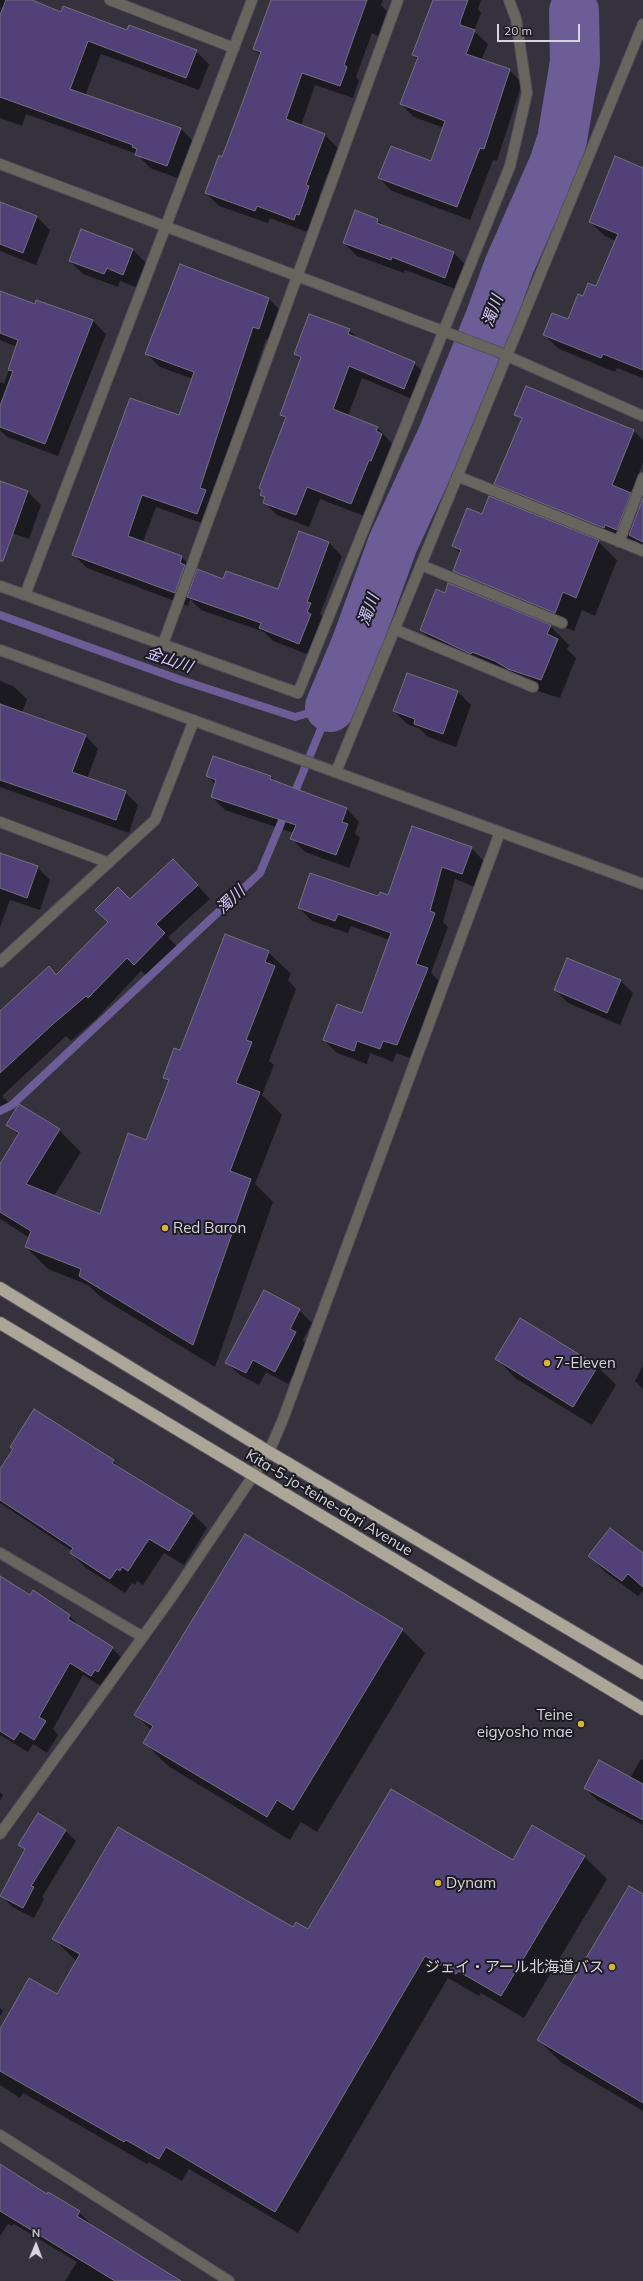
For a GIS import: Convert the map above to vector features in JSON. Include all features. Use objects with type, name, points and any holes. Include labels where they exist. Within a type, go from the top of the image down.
[{"type":"highway","name":"Kita-5-jo-teine-dori Avenue","points":[[0,1288],[269,1452],[643,1674]]},
{"type":"highway","name":"Kita-5-jo-teine-dori Avenue","points":[[0,1323],[643,1709]]},
{"type":"street","points":[[110,0],[234,48]]},
{"type":"street","points":[[25,595],[252,0]]},
{"type":"street","points":[[163,644],[299,277],[398,0]]},
{"type":"street","points":[[0,586],[298,693],[510,166],[527,93],[516,19],[510,0]]},
{"type":"street","points":[[336,772],[643,24]]},
{"type":"street","points":[[0,164],[496,351],[643,416]]},
{"type":"street","points":[[457,476],[643,551]]},
{"type":"street","points":[[619,542],[643,478]]},
{"type":"street","points":[[421,565],[562,623]]},
{"type":"street","points":[[394,629],[533,687]]},
{"type":"street","points":[[0,650],[643,884]]},
{"type":"street","points":[[0,962],[156,820],[194,720]]},
{"type":"street","points":[[0,822],[109,863]]},
{"type":"street","points":[[0,1834],[143,1637],[269,1452],[283,1419],[500,832]]},
{"type":"street","points":[[0,1553],[143,1637]]},
{"type":"street","points":[[0,2135],[229,2281]]},
{"type":"building","points":[[6,0],[32,0],[61,12],[63,6],[127,30],[129,25],[197,50],[186,78],[88,41],[70,89],[181,128],[167,166],[135,155],[137,149],[132,147],[133,145],[0,97],[0,15]]},
{"type":"building","points":[[271,0],[367,0],[344,65],[347,67],[340,86],[302,73],[286,119],[325,134],[306,185],[309,186],[299,215],[296,214],[294,220],[257,206],[255,211],[205,193],[219,155],[222,157],[261,52],[253,49]]},
{"type":"building","points":[[433,0],[468,0],[460,25],[475,30],[466,54],[510,69],[484,149],[480,148],[457,207],[378,178],[391,146],[431,161],[445,121],[400,104],[418,57],[412,55]]},
{"type":"building","points":[[615,156],[643,168],[643,370],[603,354],[601,358],[543,335],[552,313],[568,319],[578,294],[583,296],[588,283],[596,286],[618,234],[589,222]]},
{"type":"building","points":[[0,202],[37,216],[23,253],[0,244]]},
{"type":"building","points":[[355,210],[378,219],[377,223],[454,252],[445,278],[392,257],[391,260],[343,243]]},
{"type":"building","points":[[81,229],[133,249],[123,275],[107,268],[104,274],[69,261]]},
{"type":"building","points":[[180,264],[269,298],[259,329],[253,327],[200,488],[206,490],[197,514],[142,495],[128,536],[182,556],[180,563],[185,565],[175,593],[72,555],[130,398],[179,415],[194,372],[145,354]]},
{"type":"building","points":[[0,291],[35,304],[36,300],[93,320],[45,444],[0,427],[0,406],[13,371],[8,370],[18,340],[0,333]]},
{"type":"building","points":[[309,314],[350,329],[348,334],[415,362],[404,389],[349,366],[333,409],[378,427],[376,431],[382,434],[371,461],[369,460],[351,504],[307,487],[296,515],[263,503],[265,497],[260,495],[262,490],[259,488],[286,417],[280,415],[301,357],[294,354]]},
{"type":"building","points":[[526,386],[634,430],[612,485],[631,493],[617,530],[605,525],[604,528],[494,484],[522,418],[514,415]]},
{"type":"building","points":[[0,481],[28,491],[3,561],[0,561]]},
{"type":"building","points":[[489,496],[599,540],[576,598],[563,592],[555,613],[453,571],[461,550],[452,546],[467,508],[482,514]]},
{"type":"building","points":[[643,498],[643,542],[629,535]]},
{"type":"building","points":[[299,531],[329,542],[307,602],[311,603],[307,612],[311,614],[299,644],[259,628],[261,623],[187,597],[197,569],[223,579],[226,571],[278,589]]},
{"type":"building","points":[[448,583],[551,625],[547,634],[558,639],[541,680],[508,669],[495,661],[472,652],[471,654],[420,630],[436,589],[445,593]]},
{"type":"building","points":[[407,673],[458,691],[443,734],[414,724],[415,719],[393,711]]},
{"type":"building","points":[[0,704],[86,735],[72,772],[126,791],[116,820],[0,780]]},
{"type":"building","points":[[213,756],[271,776],[270,779],[347,808],[342,822],[348,824],[336,855],[290,839],[296,825],[211,797],[216,780],[206,776]]},
{"type":"building","points":[[412,826],[472,847],[462,874],[442,867],[430,911],[435,913],[416,964],[428,968],[397,1045],[383,1041],[380,1049],[357,1041],[354,1051],[323,1040],[337,1004],[362,1013],[391,933],[338,914],[335,921],[298,908],[310,873],[378,896],[380,892],[388,895]]},
{"type":"building","points":[[0,853],[38,866],[27,898],[0,888]]},
{"type":"building","points":[[173,859],[198,885],[156,924],[165,933],[134,965],[127,958],[88,998],[86,996],[53,1024],[0,1073],[0,1011],[49,966],[56,975],[108,922],[95,910],[118,887],[130,899]]},
{"type":"building","points":[[225,934],[269,951],[265,962],[275,966],[246,1040],[252,1042],[236,1083],[260,1092],[230,1171],[251,1179],[193,1345],[79,1276],[81,1269],[25,1247],[31,1231],[0,1212],[0,1164],[19,1133],[6,1125],[19,1104],[60,1129],[26,1184],[100,1214],[128,1133],[146,1140],[169,1080],[163,1078],[174,1048],[180,1050]]},
{"type":"building","points":[[567,958],[621,980],[607,1013],[554,990]]},
{"type":"building","points":[[264,1290],[300,1309],[290,1329],[296,1332],[275,1372],[253,1360],[246,1373],[225,1363]]},
{"type":"building","name":"7-Eleven","points":[[520,1318],[598,1366],[573,1407],[495,1359]]},
{"type":"building","points":[[34,1409],[114,1460],[112,1463],[193,1513],[169,1551],[149,1539],[128,1571],[122,1567],[120,1571],[117,1569],[110,1579],[70,1553],[73,1548],[0,1500],[0,1469],[13,1449],[10,1447]]},
{"type":"building","points":[[610,1528],[643,1553],[643,1587],[628,1574],[622,1581],[588,1556]]},
{"type":"building","points":[[245,1534],[403,1629],[293,1810],[277,1800],[267,1817],[143,1743],[153,1726],[134,1715]]},
{"type":"building","points":[[0,1576],[30,1595],[33,1590],[70,1615],[68,1619],[113,1647],[98,1672],[95,1670],[91,1676],[70,1663],[39,1717],[46,1721],[34,1740],[20,1731],[14,1740],[0,1731]]},
{"type":"building","points":[[599,1760],[643,1784],[643,1820],[584,1788]]},
{"type":"building","points":[[391,1789],[513,1860],[532,1825],[585,1856],[501,1996],[458,1971],[456,1974],[425,1956],[275,2212],[166,2147],[159,2159],[126,2140],[124,2142],[0,2071],[0,2029],[29,1978],[57,1994],[80,1954],[52,1939],[118,1827],[293,1927],[296,1922],[308,1929]]},
{"type":"building","points":[[38,1813],[66,1830],[31,1886],[34,1887],[23,1908],[0,1896],[25,1849],[18,1845]]},
{"type":"building","name":"ジェイ・アール北海道バス","points":[[629,1886],[643,1894],[643,2103],[537,2040]]},
{"type":"building","points":[[0,2164],[47,2194],[48,2192],[80,2211],[77,2216],[181,2281],[115,2281],[0,2211]]},
{"type":"waterway","name":"濁川","points":[[330,707],[356,645],[393,543],[443,435],[490,319],[509,266],[554,164],[562,140],[575,62],[574,11]]},
{"type":"waterway","name":"金山川","points":[[0,615],[178,679],[295,717],[330,707]]},
{"type":"waterway","name":"濁川","points":[[292,799],[330,707]]},
{"type":"waterway","name":"濁川","points":[[0,1111],[12,1105],[260,873],[286,811]]},
{"type":"place","name":"Red Baron","points":[[165,1228]]},
{"type":"place","name":"7-Eleven","points":[[547,1363]]},
{"type":"place","name":"Teine eigyosho mae","points":[[581,1724]]},
{"type":"place","name":"Dynam","points":[[438,1883]]},
{"type":"place","name":"ジェイ・アール北海道バス","points":[[612,1967]]}]
